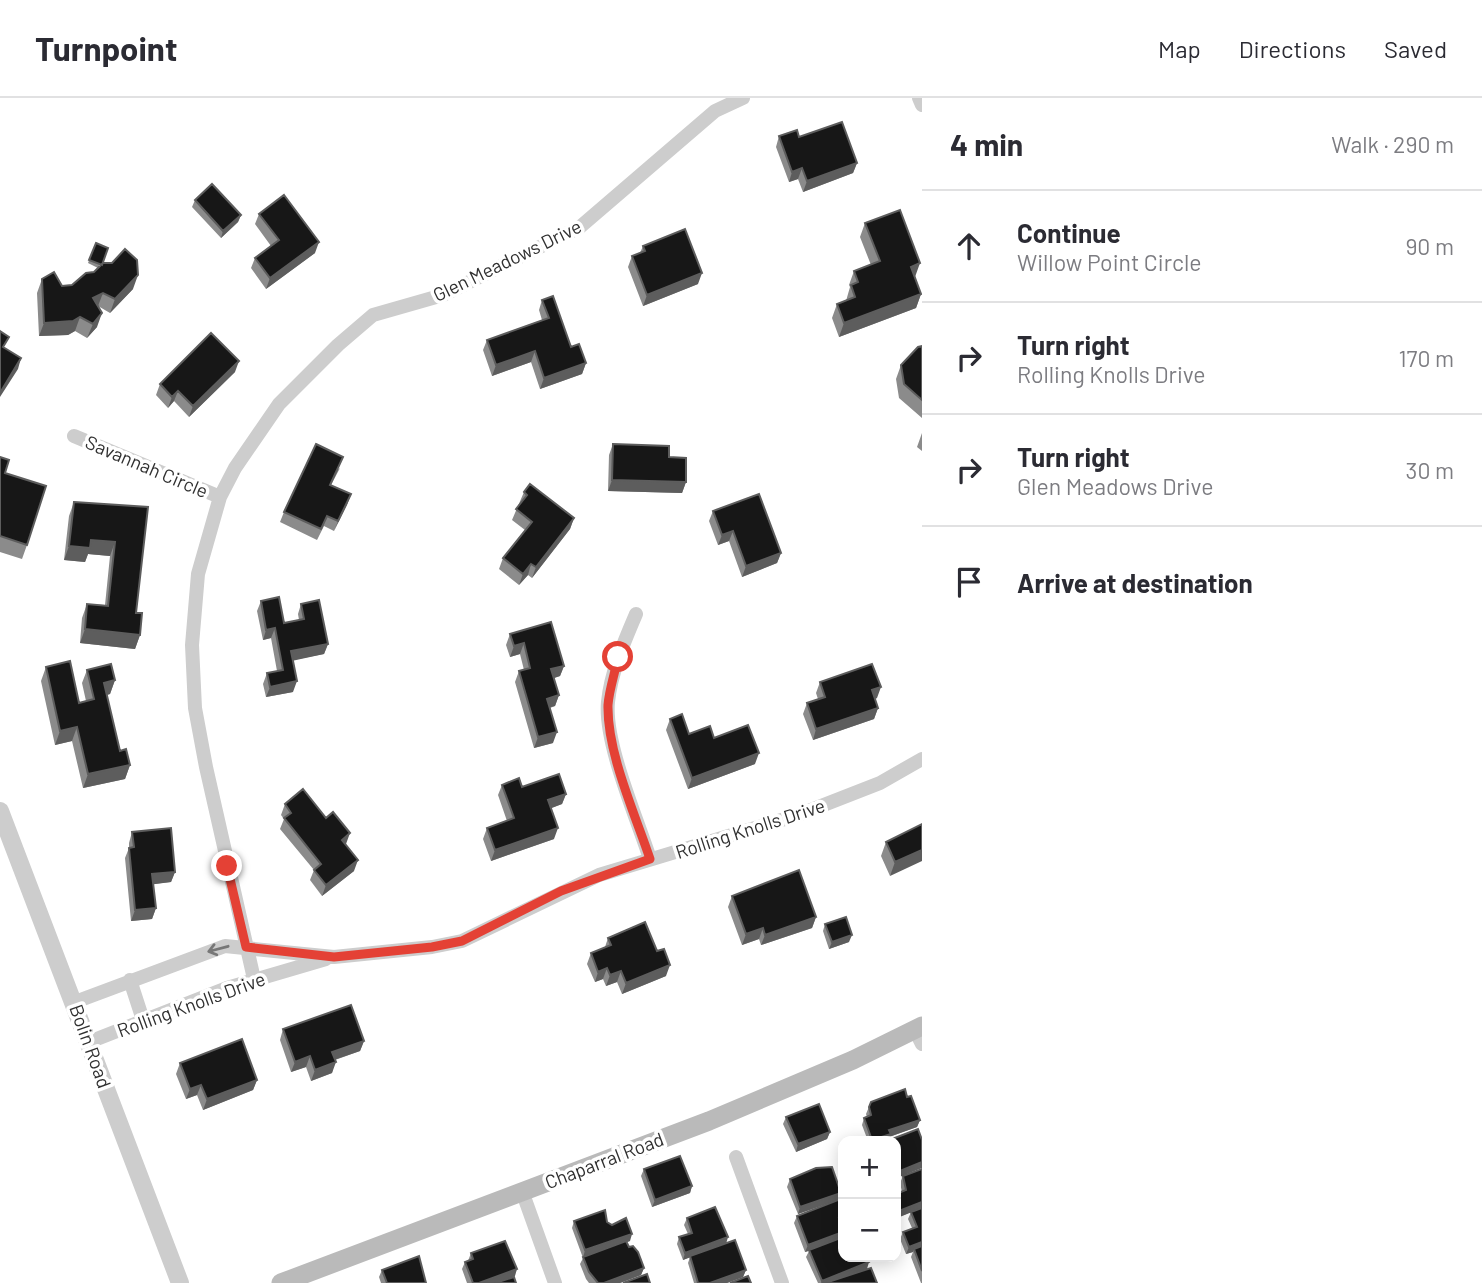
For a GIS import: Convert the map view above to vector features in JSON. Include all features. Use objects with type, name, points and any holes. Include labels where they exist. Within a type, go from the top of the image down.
[{"type":"main road","name":"Chaparral Road","points":[[281,1283],[709,1121],[920,1033]]},
{"type":"street","name":"Glen Meadows Drive","points":[[254,979],[206,767],[193,677],[194,599],[219,497],[235,468],[279,404],[338,345],[373,315],[443,295],[580,227],[715,111],[743,98]]},
{"type":"street","points":[[919,98],[922,105]]},
{"type":"street","name":"Savannah Circle","points":[[74,436],[219,497]]},
{"type":"street","points":[[636,614],[618,657],[608,702],[608,719],[613,744],[650,859]]},
{"type":"street","name":"Rolling Knolls Drive","points":[[89,1042],[254,979],[334,957],[432,947],[462,941],[561,891],[650,859],[798,814],[880,783],[922,758]]},
{"type":"street","name":"Bolin Road","points":[[0,811],[180,1283]]},
{"type":"street","name":"Rolling Knolls Drive","points":[[75,1002],[225,946],[334,957]]},
{"type":"street","points":[[130,980],[143,1020]]},
{"type":"street","points":[[736,1157],[782,1283]]},
{"type":"street","points":[[522,1191],[555,1283]]},
{"type":"building","points":[[842,122],[857,163],[807,181],[802,168],[792,172],[779,136],[797,130],[799,137]]},
{"type":"building","points":[[212,184],[241,215],[223,231],[195,200]]},
{"type":"building","points":[[284,195],[319,242],[270,278],[255,258],[279,240],[259,214]]},
{"type":"building","points":[[900,210],[920,263],[911,267],[921,294],[844,323],[837,304],[855,297],[851,285],[858,282],[854,271],[880,261],[865,223]]},
{"type":"building","points":[[685,229],[702,273],[647,295],[632,256],[645,251],[643,246]]},
{"type":"building","points":[[96,243],[108,248],[102,265],[89,260]]},
{"type":"building","points":[[125,249],[137,260],[138,275],[115,299],[103,293],[93,298],[102,313],[93,324],[80,317],[73,321],[44,323],[42,279],[54,272],[62,286],[72,285],[86,273],[94,272],[103,263],[112,263]]},
{"type":"building","points":[[553,296],[571,347],[579,344],[586,363],[544,378],[535,351],[496,365],[487,340],[549,318],[542,300]]},
{"type":"building","points":[[0,331],[9,337],[3,347],[21,358],[0,393]]},
{"type":"building","points":[[211,333],[239,361],[193,406],[178,391],[172,397],[160,384]]},
{"type":"building","points":[[922,346],[922,400],[904,384],[901,365]]},
{"type":"building","points":[[316,444],[343,457],[330,485],[351,494],[338,521],[327,516],[321,529],[284,512]]},
{"type":"building","points":[[613,444],[669,446],[669,457],[686,458],[686,482],[612,480]]},
{"type":"building","points":[[0,457],[9,460],[5,473],[46,486],[27,545],[0,536]]},
{"type":"building","points":[[530,484],[574,518],[536,567],[531,564],[523,574],[503,558],[532,522],[516,509],[527,495],[524,492]]},
{"type":"building","points":[[759,494],[781,553],[746,566],[733,531],[722,535],[713,511]]},
{"type":"building","points":[[74,502],[148,507],[136,613],[142,613],[140,635],[85,629],[87,604],[108,606],[115,542],[91,540],[90,548],[69,546]]},
{"type":"building","points":[[279,597],[284,623],[304,619],[301,604],[319,600],[328,644],[291,651],[297,681],[270,687],[267,673],[283,670],[275,628],[266,630],[261,601]]},
{"type":"building","points":[[551,622],[564,666],[551,669],[559,695],[547,699],[557,732],[538,737],[519,671],[530,668],[524,643],[514,646],[510,634]]},
{"type":"building","points":[[70,661],[79,703],[94,699],[87,670],[111,664],[115,680],[104,683],[120,751],[126,749],[130,765],[88,774],[77,727],[60,731],[46,667]]},
{"type":"building","points":[[872,664],[881,687],[872,690],[878,708],[816,729],[807,703],[825,697],[820,682]]},
{"type":"building","points":[[682,714],[689,734],[710,726],[714,738],[748,725],[759,753],[692,778],[670,719]]},
{"type":"building","points":[[559,774],[566,794],[548,800],[558,828],[495,850],[487,828],[514,818],[502,785],[519,778],[522,787]]},
{"type":"building","points":[[303,789],[326,818],[333,812],[350,833],[342,840],[358,860],[326,885],[314,870],[321,864],[284,818],[291,813],[285,804]]},
{"type":"building","points":[[922,824],[922,850],[895,862],[886,842]]},
{"type":"building","points":[[171,828],[175,872],[152,874],[156,908],[135,910],[129,848],[134,847],[132,832]]},
{"type":"building","points":[[799,870],[816,917],[765,935],[763,928],[746,934],[732,896]]},
{"type":"building","points":[[846,917],[852,935],[832,942],[825,924]]},
{"type":"building","points":[[645,922],[657,951],[664,949],[670,965],[626,983],[621,971],[610,975],[607,968],[598,972],[591,953],[611,945],[608,938]]},
{"type":"building","points":[[351,1005],[364,1041],[332,1052],[336,1062],[315,1070],[310,1056],[295,1062],[283,1029]]},
{"type":"building","points":[[242,1039],[257,1080],[207,1099],[201,1085],[190,1089],[180,1063]]},
{"type":"building","points":[[905,1089],[907,1097],[911,1096],[920,1120],[889,1130],[891,1134],[871,1136],[864,1118],[871,1115],[871,1102]]},
{"type":"building","points":[[819,1104],[830,1132],[798,1144],[786,1117]]},
{"type":"building","points":[[918,1129],[922,1140],[922,1162],[901,1171],[901,1136]]},
{"type":"building","points":[[680,1156],[692,1186],[655,1200],[644,1169]]},
{"type":"building","points":[[832,1167],[838,1184],[838,1194],[800,1207],[790,1179],[816,1168]]},
{"type":"building","points":[[922,1169],[922,1202],[901,1210],[901,1192],[906,1190],[903,1176]]},
{"type":"building","points":[[838,1200],[838,1234],[808,1245],[797,1216]]},
{"type":"building","points":[[715,1207],[728,1237],[685,1253],[679,1237],[692,1233],[687,1218]]},
{"type":"building","points":[[922,1208],[922,1242],[909,1247],[903,1232],[917,1227],[911,1212]]},
{"type":"building","points":[[605,1210],[607,1222],[612,1225],[626,1218],[632,1234],[585,1250],[574,1221]]},
{"type":"building","points":[[838,1239],[838,1262],[869,1262],[822,1281],[809,1250]]},
{"type":"building","points":[[735,1240],[746,1270],[710,1283],[698,1283],[690,1256]]},
{"type":"building","points":[[505,1241],[517,1269],[473,1283],[465,1262],[473,1259],[471,1253]]},
{"type":"building","points":[[626,1241],[629,1247],[633,1246],[638,1252],[644,1268],[598,1283],[589,1272],[583,1257]]},
{"type":"building","points":[[922,1246],[922,1271],[914,1249]]},
{"type":"building","points":[[419,1256],[426,1283],[387,1283],[382,1270]]},
{"type":"building","points":[[871,1268],[877,1283],[828,1282]]},
{"type":"building","points":[[647,1274],[650,1283],[623,1283]]},
{"type":"building","points":[[748,1276],[751,1283],[730,1283]]},
{"type":"building","points":[[514,1277],[516,1283],[495,1283]]},
{"type":"route","points":[[227,866],[246,947],[334,957],[432,947],[462,941],[561,891],[599,875],[650,859],[613,744],[608,719],[608,702],[618,657]]}]
